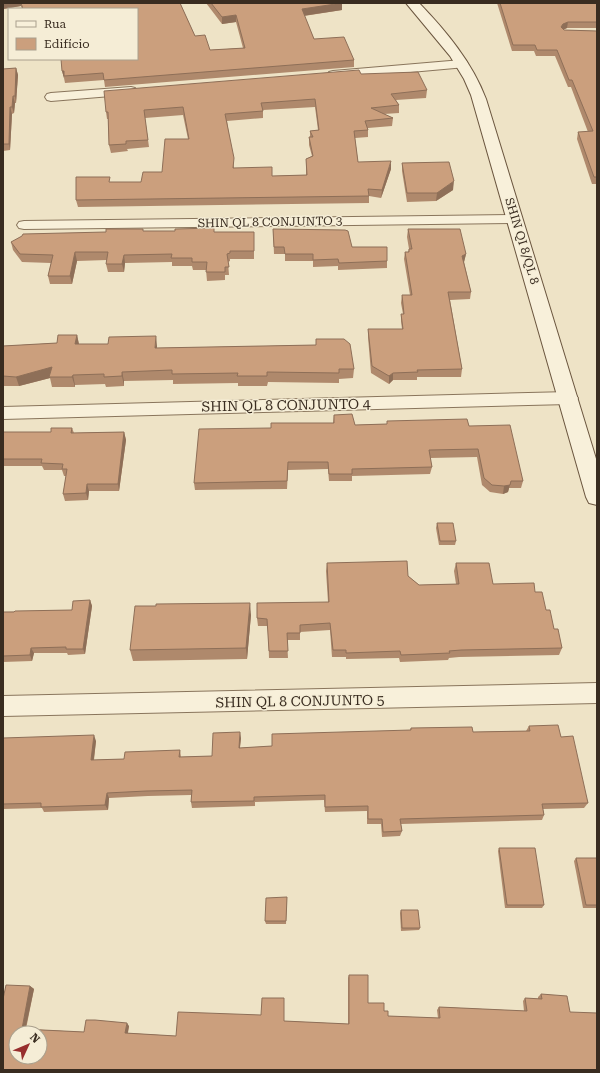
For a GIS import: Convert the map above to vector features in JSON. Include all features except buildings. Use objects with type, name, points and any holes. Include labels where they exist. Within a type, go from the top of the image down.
[{"type":"street","name":"SHIN QI 8/QL 8","points":[[412,3],[444,39],[462,64],[476,90],[488,123],[597,497]]},
{"type":"street","points":[[320,76],[462,64]]},
{"type":"street","points":[[51,97],[146,90]]},
{"type":"street","name":"SHIN QL 8 CONJUNTO 3","points":[[24,225],[515,219]]},
{"type":"street","name":"SHIN QL 8 CONJUNTO 4","points":[[3,413],[569,398]]},
{"type":"street","name":"SHIN QL 8 CONJUNTO 5","points":[[3,706],[314,701],[597,693]]}]
